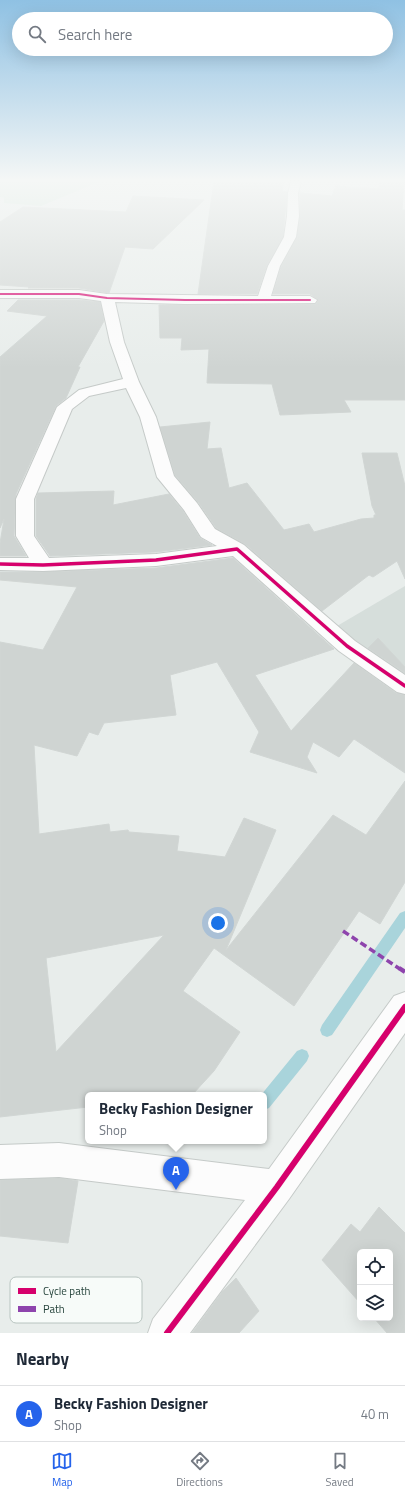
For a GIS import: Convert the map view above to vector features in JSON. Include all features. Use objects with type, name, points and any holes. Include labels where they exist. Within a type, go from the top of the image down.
[{"type":"street","points":[[263,300],[274,266],[287,243]]},
{"type":"street","points":[[0,294],[79,294],[107,298],[310,300]]},
{"type":"street","points":[[107,298],[117,342],[131,382],[148,417],[166,477],[191,507],[208,533],[237,549],[347,646],[405,686]]},
{"type":"street","points":[[43,565],[25,536],[24,499],[65,407],[84,393],[131,382]]},
{"type":"street","points":[[0,564],[43,565],[156,560],[237,549]]},
{"type":"street","points":[[167,1333],[276,1187],[405,1007]]},
{"type":"street","points":[[0,1162],[59,1160],[276,1187]]},
{"type":"shaded area","points":[[405,586],[405,682],[332,629]]},
{"type":"building","points":[[0,243],[159,243],[153,249],[125,247],[109,293],[79,288],[28,288],[29,287],[0,285]]},
{"type":"building","points":[[205,243],[279,243],[267,265],[257,294],[198,294]]},
{"type":"building","points":[[294,243],[405,243],[405,400],[344,400],[351,412],[280,415],[272,384],[207,383],[209,349],[181,350],[182,338],[160,338],[159,305],[316,304],[318,300],[310,294],[273,294],[281,267]]},
{"type":"building","points":[[18,300],[79,300],[100,302],[104,321],[78,367],[80,367],[66,398],[56,406],[16,494],[14,536],[26,556],[0,556],[0,543],[4,519],[0,528],[0,357],[47,316],[7,311]]},
{"type":"building","points":[[210,422],[207,449],[221,448],[229,488],[247,483],[284,530],[309,524],[314,532],[361,519],[374,518],[374,515],[376,515],[372,506],[362,453],[397,453],[405,486],[405,579],[397,561],[373,577],[369,575],[322,611],[245,544],[216,528],[198,502],[175,475],[160,427]]},
{"type":"building","points":[[114,491],[113,505],[169,494],[183,511],[200,538],[212,545],[156,552],[50,556],[36,536],[36,499],[38,493]]},
{"type":"building","points":[[233,558],[334,649],[255,675],[291,731],[354,663],[396,693],[405,695],[405,773],[354,739],[339,757],[313,742],[307,757],[317,773],[250,752],[259,732],[217,662],[170,675],[176,715],[104,723],[98,735],[89,732],[77,756],[34,745],[39,834],[109,824],[110,832],[128,830],[129,832],[179,836],[177,851],[225,857],[244,818],[276,830],[226,950],[333,815],[366,835],[405,781],[405,882],[380,924],[359,911],[294,1006],[214,948],[183,991],[240,1032],[214,1071],[195,1092],[85,1092],[85,1107],[0,1117],[0,642],[43,650],[77,587],[0,580],[0,572],[156,568]],"holes":[[[164,935],[56,1052],[46,958]]]},
{"type":"building","points":[[378,638],[405,667],[405,673],[368,648]]},
{"type":"building","points":[[59,1178],[78,1181],[68,1243],[0,1236],[0,1180]]},
{"type":"building","points":[[379,1207],[405,1233],[405,1333],[387,1333],[377,1321],[393,1321],[393,1249],[357,1249],[357,1300],[322,1260],[351,1224],[360,1232]]},
{"type":"building","points":[[236,1278],[259,1311],[239,1333],[192,1333],[222,1292]]},
{"type":"waterway","points":[[327,1030],[405,917]]},
{"type":"waterway","points":[[267,1099],[302,1056]]},
{"type":"marked path","points":[[343,931],[405,972]]},
{"type":"cycle path","points":[[0,294],[79,294],[107,298],[185,300],[310,300]]},
{"type":"cycle path","points":[[0,564],[43,565],[156,560],[237,549],[347,646],[405,686]]},
{"type":"cycle path","points":[[167,1333],[277,1187],[405,1007]]},
{"type":"place","name":"Becky Fashion Designer","points":[[176,1190]]}]
